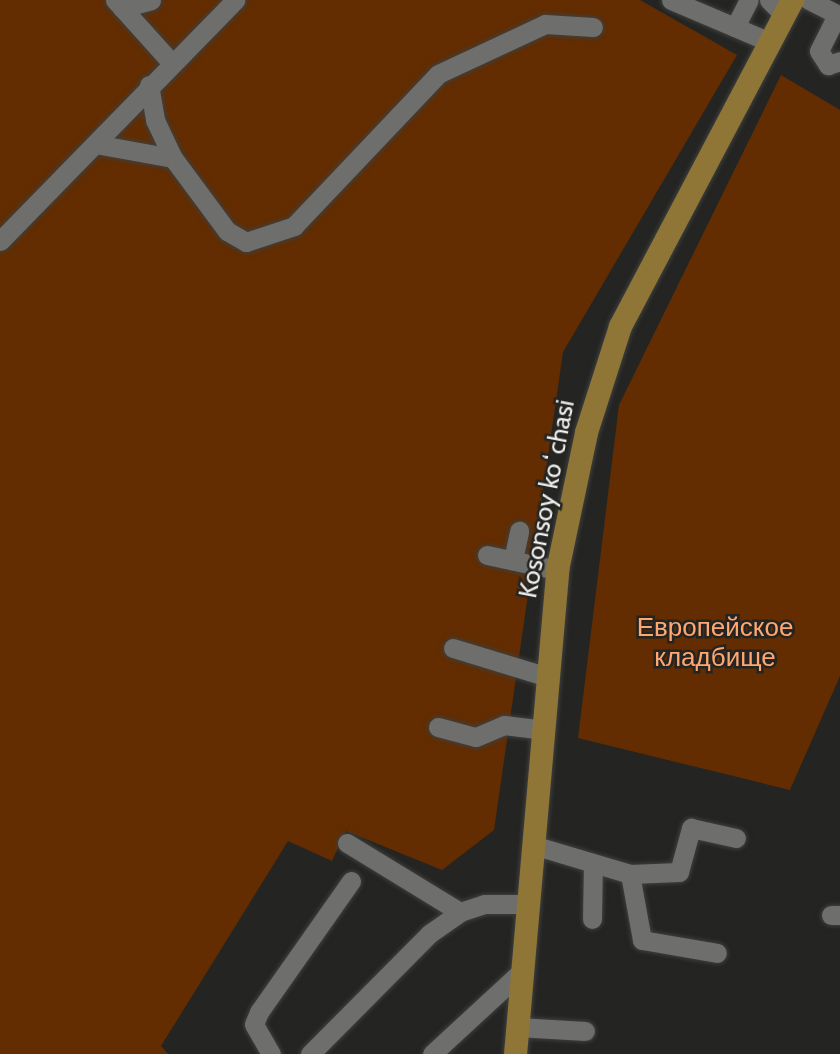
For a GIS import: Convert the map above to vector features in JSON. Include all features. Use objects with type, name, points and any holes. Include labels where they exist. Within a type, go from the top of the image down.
[{"type":"main road","name":"Kosonsoy koʻchasi","points":[[516,1054],[557,569],[589,420],[620,326],[770,42],[782,5]]},
{"type":"lane","points":[[118,4],[151,0]]},
{"type":"lane","points":[[0,241],[95,144],[170,61],[235,0]]},
{"type":"lane","points":[[671,0],[770,42]]},
{"type":"lane","points":[[735,27],[749,0]]},
{"type":"lane","points":[[809,0],[839,15],[818,51],[828,65],[840,61]]},
{"type":"lane","points":[[118,4],[170,61]]},
{"type":"lane","points":[[149,85],[155,120],[173,158],[227,231],[246,242],[272,238],[294,226],[438,74],[545,24],[593,27]]},
{"type":"lane","points":[[95,144],[173,158]]},
{"type":"lane","points":[[513,560],[519,531]]},
{"type":"lane","points":[[487,555],[557,569]]},
{"type":"lane","points":[[453,648],[548,677]]},
{"type":"lane","points":[[438,727],[476,737],[504,725],[543,730]]},
{"type":"lane","points":[[533,845],[630,874],[679,872],[691,828],[736,838]]},
{"type":"lane","points":[[347,843],[460,912]]},
{"type":"lane","points":[[592,919],[593,864]]},
{"type":"lane","points":[[630,874],[642,940],[717,953]]},
{"type":"lane","points":[[271,1054],[254,1024],[259,1012],[351,881]]},
{"type":"lane","points":[[310,1054],[429,934],[460,912],[484,904],[528,904]]},
{"type":"lane","points":[[432,1054],[522,971]]},
{"type":"lane","points":[[518,1027],[585,1031]]},
{"type":"green space","points":[[0,0],[640,0],[737,55],[563,352],[494,830],[442,870],[346,831],[332,861],[288,841],[161,1046],[168,1054],[0,1054]]},
{"type":"green space","name":"Европейское кладбище","points":[[781,75],[840,110],[840,676],[790,790],[578,738],[619,405]]}]
